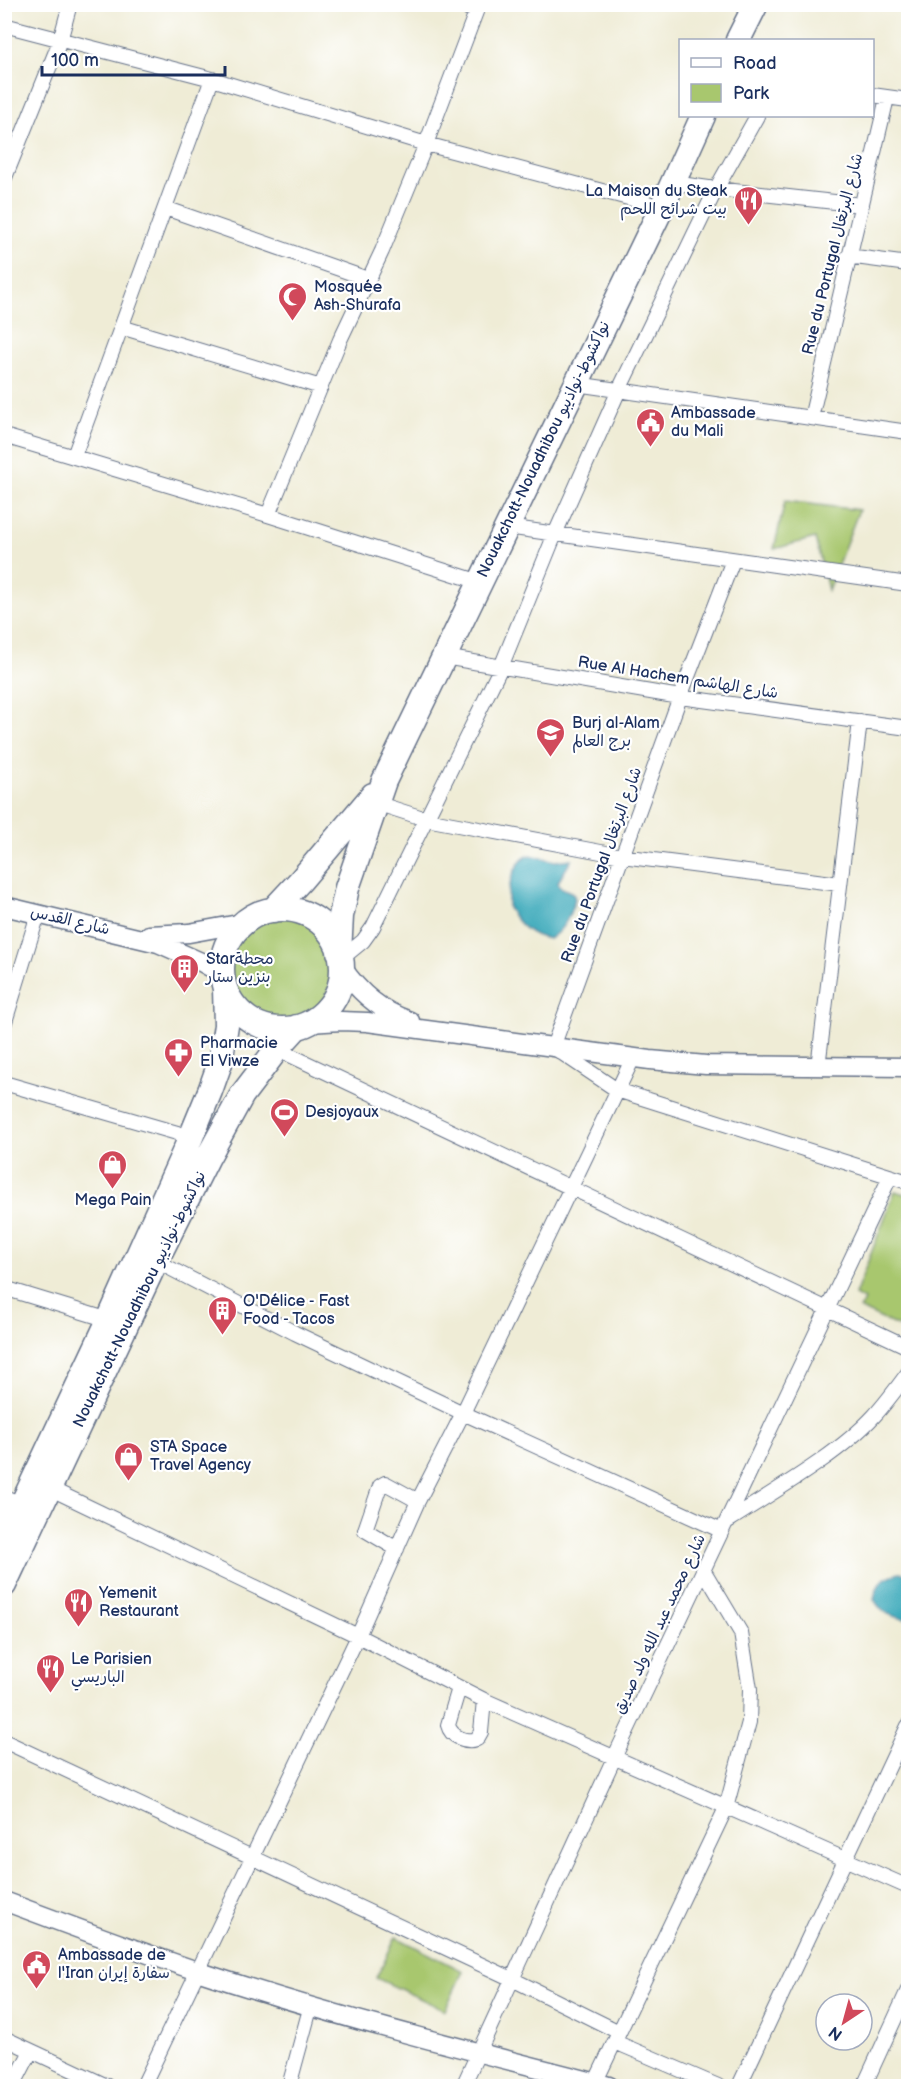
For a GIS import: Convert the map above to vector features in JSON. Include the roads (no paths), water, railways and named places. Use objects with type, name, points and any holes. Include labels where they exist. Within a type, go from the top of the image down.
[{"type":"highway","points":[[738,39],[756,4]]},
{"type":"highway","name":"Nouakchott-Nouadhibou نواكشوط-نواذيبو","points":[[341,959],[341,916],[347,888],[380,792],[662,207],[703,117]]},
{"type":"highway","name":"Nouakchott-Nouadhibou نواكشوط-نواذيبو","points":[[273,910],[380,792]]},
{"type":"highway","points":[[273,910],[294,911],[314,918],[329,933],[341,959],[340,985],[330,1005],[303,1025],[279,1029],[254,1022],[234,1004],[224,981],[222,962],[229,940],[244,922],[253,916],[273,910]]},
{"type":"highway","name":"Nouakchott-Nouadhibou نواكشوط-نواذيبو","points":[[4,1544],[14,1500],[109,1320],[192,1137],[220,1063],[226,1025],[224,981]]},
{"type":"highway","name":"Nouakchott-Nouadhibou نواكشوط-نواذيبو","points":[[4,1585],[156,1261],[208,1157],[242,1095],[277,1049],[303,1025]]},
{"type":"street","points":[[4,180],[8,162],[60,41],[69,4]]},
{"type":"street","points":[[268,515],[426,144],[478,8],[456,4]]},
{"type":"street","points":[[4,25],[212,79],[426,144],[662,207]]},
{"type":"street","points":[[74,456],[212,79]]},
{"type":"street","points":[[874,96],[909,100]]},
{"type":"street","name":"Rue du Portugal شارع البرتغال","points":[[811,418],[887,98]]},
{"type":"street","points":[[440,1031],[395,1016],[371,1001],[352,983],[341,959],[363,941],[373,927],[501,667],[555,534],[619,390],[716,189],[757,117]]},
{"type":"street","points":[[673,183],[862,205]]},
{"type":"street","points":[[165,208],[368,279]]},
{"type":"street","points":[[848,256],[909,264]]},
{"type":"street","points":[[121,327],[321,387]]},
{"type":"street","points":[[576,384],[909,432]]},
{"type":"street","points":[[4,436],[268,515],[480,582]]},
{"type":"street","points":[[507,527],[909,584]]},
{"type":"street","name":"Rue du Portugal شارع البرتغال","points":[[553,1047],[680,697],[733,560]]},
{"type":"street","name":"Rue Al Hachem شارع الهاشم","points":[[444,657],[680,697],[909,728]]},
{"type":"street","points":[[818,1067],[860,721]]},
{"type":"street","points":[[380,792],[426,819],[622,856],[840,884]]},
{"type":"street","name":"شارع القدس","points":[[4,906],[135,936]]},
{"type":"street","points":[[4,1025],[38,914]]},
{"type":"street","points":[[135,936],[189,933],[244,922]]},
{"type":"street","points":[[135,936],[180,952],[224,981]]},
{"type":"street","points":[[303,1025],[341,1021],[367,1022],[633,1058],[706,1065],[909,1067]]},
{"type":"street","points":[[553,1047],[617,1090],[909,1182]]},
{"type":"street","points":[[277,1049],[909,1347]]},
{"type":"street","points":[[143,2086],[358,1636],[418,1501],[463,1413],[633,1058]]},
{"type":"street","points":[[4,1083],[192,1137]]},
{"type":"street","name":"شارع محمد عبد الله ولد صديق","points":[[464,2086],[614,1758],[890,1177]]},
{"type":"street","points":[[156,1261],[295,1333],[463,1413],[725,1527],[849,1438],[873,1417],[909,1373]]},
{"type":"street","points":[[4,1288],[109,1320]]},
{"type":"street","points":[[397,1549],[365,1530],[380,1486],[385,1483],[418,1501]]},
{"type":"street","points":[[49,1488],[358,1636],[484,1700],[909,1887]]},
{"type":"street","points":[[4,1901],[198,1971],[479,2053],[602,2085],[617,2037],[726,1808],[749,1722],[750,1689],[741,1633],[704,1571]]},
{"type":"street","points":[[459,1688],[448,1725],[449,1731],[454,1736],[471,1741],[477,1738],[481,1732],[484,1700]]},
{"type":"street","points":[[739,2086],[909,1726]]},
{"type":"street","points":[[4,1741],[512,1979],[617,2037],[718,2086]]},
{"type":"street","points":[[864,2086],[909,1990]]},
{"type":"street","points":[[289,2086],[311,2005]]},
{"type":"street","points":[[4,2038],[107,2086]]},
{"type":"street","points":[[13,2086],[31,2051]]},
{"type":"water","points":[[530,855],[556,861],[572,859],[558,882],[560,887],[573,893],[575,899],[566,922],[549,939],[525,928],[508,908],[508,894],[515,870]]},
{"type":"water","points":[[900,1573],[908,1574],[908,1619],[888,1614],[874,1599],[882,1581]]},
{"type":"place","name":"La Maison du Steak بيت شرائح اللحم","points":[[748,226]]},
{"type":"place","name":"Mosquée Ash-Shurafa","points":[[293,322]]},
{"type":"place","name":"Ambassade du Mali","points":[[650,448]]},
{"type":"place","name":"Burj al-Alam برج العالم","points":[[551,758]]},
{"type":"place","name":"Starمحطة بنزين ستار","points":[[185,994]]},
{"type":"place","name":"Pharmacie El Viwze","points":[[179,1078]]},
{"type":"place","name":"Desjoyaux","points":[[284,1138]]},
{"type":"place","name":"Mega Pain","points":[[113,1190]]},
{"type":"place","name":"O'Délice - Fast Food - Tacos","points":[[222,1336]]},
{"type":"place","name":"STA Space Travel Agency","points":[[129,1482]]},
{"type":"place","name":"Yemenit Restaurant","points":[[78,1628]]},
{"type":"place","name":"Le Parisien الباريسي","points":[[50,1694]]},
{"type":"place","name":"Ambassade de l'Iran سفارة إيران","points":[[37,1990]]}]
